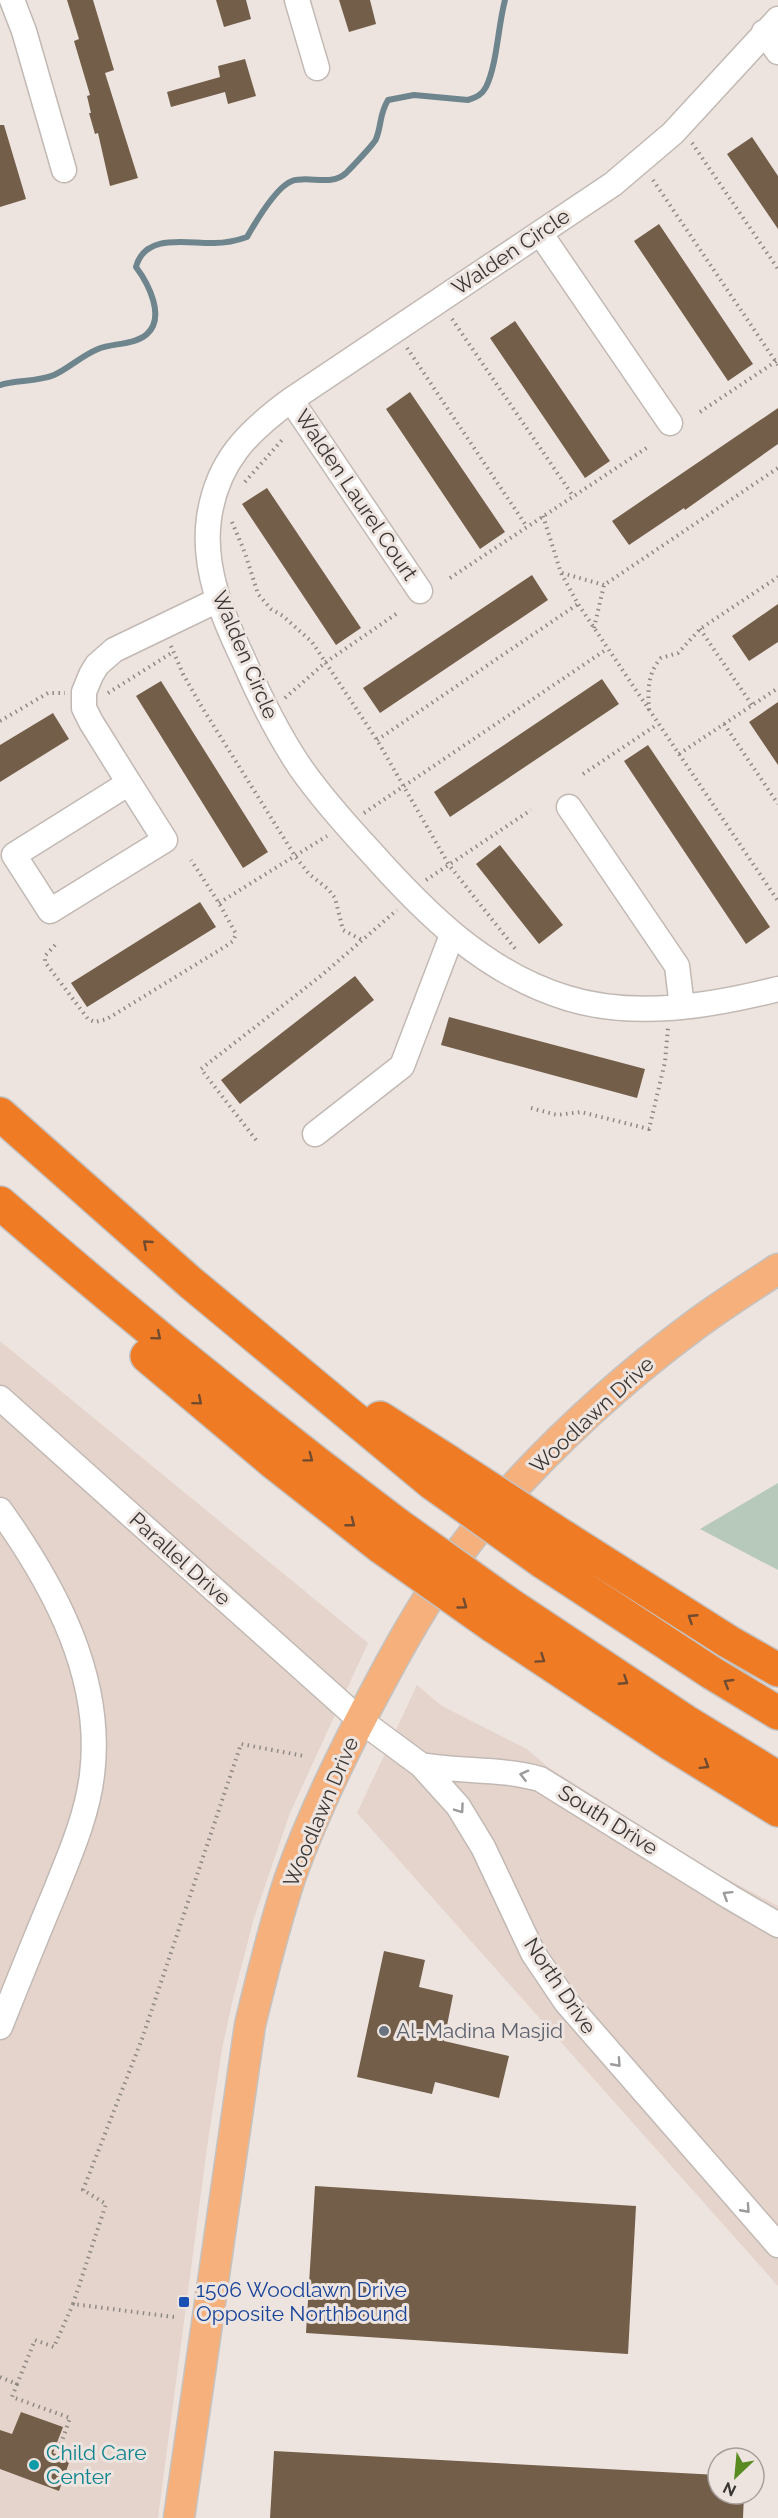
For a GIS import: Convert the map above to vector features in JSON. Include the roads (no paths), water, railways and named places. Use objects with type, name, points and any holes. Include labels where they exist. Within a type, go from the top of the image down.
[{"type":"highway","points":[[0,1114],[191,1283],[440,1472],[543,1562],[712,1673],[778,1713]]},
{"type":"highway","points":[[0,1203],[193,1367],[288,1442],[390,1536]]},
{"type":"highway","points":[[0,1220],[74,1291],[179,1384],[501,1615],[652,1731],[778,1810]]},
{"type":"highway","points":[[440,1472],[564,1537],[729,1642],[778,1670]]},
{"type":"highway","points":[[501,1615],[685,1721],[778,1778]]},
{"type":"main road","name":"Woodlawn Drive","points":[[179,2518],[250,2025],[267,1955],[290,1878],[320,1803],[404,1637],[453,1562],[491,1512],[615,1389],[695,1325],[778,1269]]},
{"type":"street","points":[[12,0],[24,31],[64,170]]},
{"type":"street","points":[[297,0],[317,68]]},
{"type":"street","points":[[771,25],[778,52]]},
{"type":"street","name":"Walden Circle","points":[[771,25],[673,133],[613,184],[291,400],[246,436],[225,466],[218,484],[212,501],[208,535],[210,565],[219,600],[261,699],[299,766],[332,809],[402,888],[452,934],[504,970],[566,998],[619,1008],[675,1013],[778,989]]},
{"type":"street","points":[[540,233],[670,423]]},
{"type":"street","name":"Walden Laurel Court","points":[[291,400],[420,591]]},
{"type":"street","points":[[129,783],[14,855],[50,912],[165,840],[84,708],[84,692],[91,675],[101,660],[114,650],[219,600]]},
{"type":"street","points":[[569,807],[677,966],[675,1013]]},
{"type":"street","points":[[315,1134],[402,1066],[452,934]]},
{"type":"street","name":"Parallel Drive","points":[[0,1398],[360,1720]]},
{"type":"street","points":[[0,1510],[49,1588],[82,1661],[94,1737],[92,1775],[77,1838],[0,2027]]},
{"type":"street","name":"North Drive","points":[[360,1720],[422,1765],[458,1806],[483,1847],[533,1953],[566,2002],[606,2051],[778,2245]]},
{"type":"street","name":"South Drive","points":[[422,1765],[451,1770],[515,1772],[540,1779],[586,1805],[730,1897],[778,1924]]},
{"type":"waterway","points":[[0,385],[54,375],[98,349],[142,338],[152,327],[155,319],[150,291],[136,267],[141,256],[148,249],[169,242],[218,243],[247,237],[266,206],[279,190],[292,181],[334,179],[346,173],[376,139],[383,110],[388,100],[414,95],[468,100],[481,94],[493,68],[505,0]]},
{"type":"place","name":"Al-Madina Masjid","points":[[384,2031]]},
{"type":"place","name":"1506 Woodlawn Drive Opposite Northbound","points":[[184,2302]]},
{"type":"place","name":"Child Care Center","points":[[34,2465]]}]
